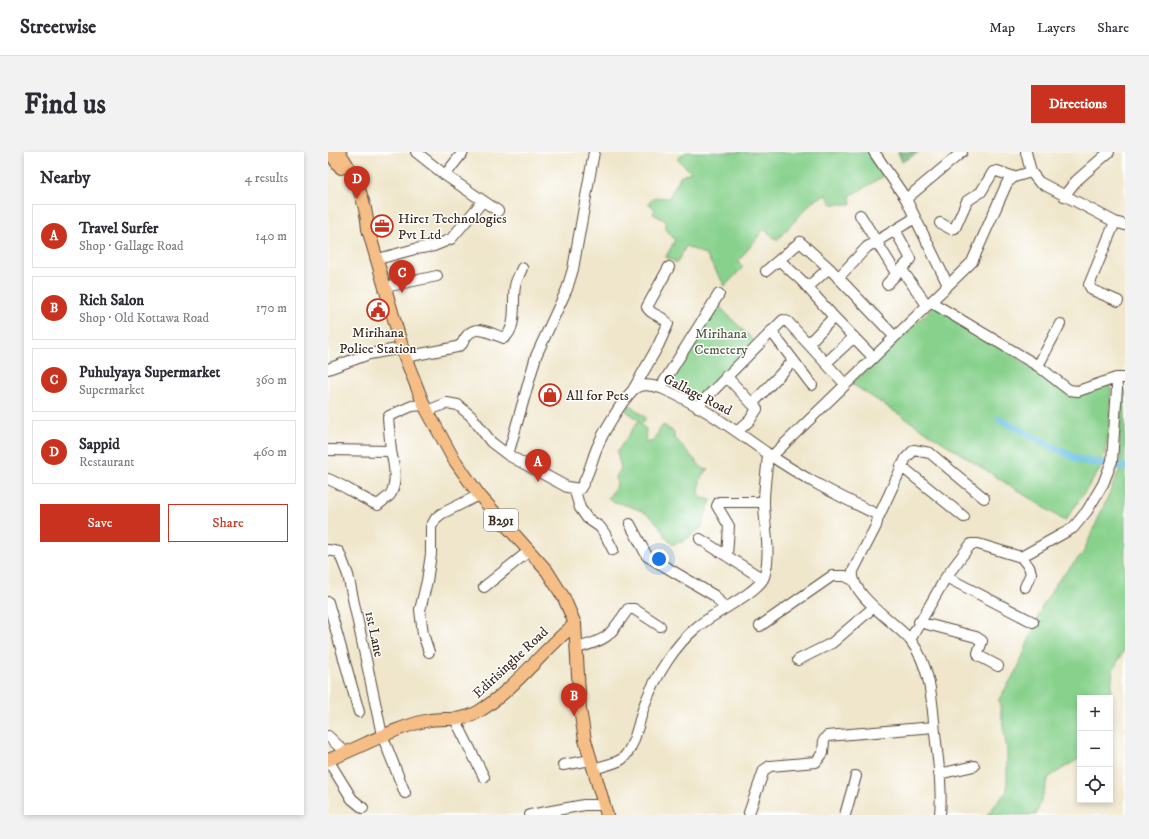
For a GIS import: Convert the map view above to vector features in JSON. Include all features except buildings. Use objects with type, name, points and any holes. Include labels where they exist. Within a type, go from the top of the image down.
[{"type":"main road","name":"B291","points":[[329,152],[342,169],[351,187],[359,215],[368,229],[404,352],[426,408],[453,458],[479,495],[547,572],[564,598],[575,624],[580,709],[585,740],[606,810]]},
{"type":"main road","name":"B291","points":[[339,152],[352,170],[367,213],[368,229]]},
{"type":"main road","points":[[346,152],[352,170]]},
{"type":"main road","name":"Edirisinghe Road","points":[[328,760],[346,753],[382,735],[430,720],[455,719],[476,713],[497,698],[555,640],[575,624]]},
{"type":"street","points":[[416,152],[445,175],[498,211]]},
{"type":"street","points":[[445,175],[463,152]]},
{"type":"street","points":[[508,455],[536,356],[567,289],[573,269],[594,152]]},
{"type":"street","points":[[874,152],[906,199],[948,285]]},
{"type":"street","points":[[906,199],[962,152]]},
{"type":"street","points":[[1026,152],[1031,172],[1039,182],[1115,222],[1125,225]]},
{"type":"street","points":[[1064,196],[1076,181],[1108,152]]},
{"type":"street","points":[[940,223],[951,229],[955,228],[967,201],[981,192],[993,172],[997,171],[1014,176],[1031,172]]},
{"type":"street","points":[[563,765],[592,764],[621,760],[626,755],[637,731],[645,702],[658,676],[685,637],[708,618],[754,590],[763,579],[768,559],[764,502],[770,455],[972,262],[1007,183],[1014,176]]},
{"type":"street","points":[[378,259],[415,249],[434,246],[451,239],[483,201]]},
{"type":"street","points":[[860,215],[876,241],[899,272],[929,304],[1038,366],[1069,390],[1078,392],[1120,378]]},
{"type":"street","points":[[838,278],[867,248],[915,218]]},
{"type":"street","points":[[1115,222],[1090,285],[1092,290],[1118,301]]},
{"type":"street","points":[[887,284],[911,259],[895,230]]},
{"type":"street","points":[[766,271],[800,242],[829,268],[894,336]]},
{"type":"street","points":[[779,260],[808,287],[834,318],[873,357]]},
{"type":"street","points":[[328,479],[378,505],[390,495],[395,479],[390,451],[389,416],[412,406],[426,408],[448,403],[458,405],[472,417],[491,442],[508,455],[567,487],[580,489],[586,480],[596,448],[609,424],[633,390],[658,346],[668,324],[666,320],[649,312],[647,307],[669,267]]},
{"type":"street","points":[[328,369],[369,354],[457,346],[462,344],[466,335],[471,331],[479,329],[504,338],[508,335],[512,327],[515,285],[522,268]]},
{"type":"street","points":[[808,287],[829,268]]},
{"type":"street","points":[[385,287],[437,276]]},
{"type":"street","points":[[660,388],[720,294]]},
{"type":"street","points":[[808,344],[834,318]]},
{"type":"street","points":[[697,407],[783,320],[786,320],[845,384]]},
{"type":"street","points":[[1038,366],[1060,324]]},
{"type":"street","points":[[771,331],[812,385]]},
{"type":"street","points":[[826,363],[854,337]]},
{"type":"street","points":[[753,403],[793,361]]},
{"type":"street","points":[[726,376],[757,409],[750,420],[738,431]]},
{"type":"street","points":[[1021,557],[1073,528],[1087,511],[1103,484],[1112,461],[1117,388],[1120,378]]},
{"type":"street","name":"Gallage Road","points":[[633,390],[644,385],[660,388],[697,407],[738,431],[770,455],[831,492],[876,514],[878,518]]},
{"type":"street","points":[[328,450],[390,451]]},
{"type":"street","points":[[851,579],[853,571],[876,526],[878,518],[901,466],[914,450],[930,453],[984,498]]},
{"type":"street","points":[[901,466],[964,517]]},
{"type":"street","points":[[574,488],[580,508],[587,518],[600,527],[613,550]]},
{"type":"street","points":[[429,652],[423,634],[420,610],[428,574],[431,526],[436,518],[441,514],[479,495]]},
{"type":"street","points":[[727,556],[729,526],[717,506],[719,502],[764,502]]},
{"type":"street","points":[[630,524],[647,556],[715,596],[724,608]]},
{"type":"street","points":[[700,539],[763,579]]},
{"type":"street","points":[[910,640],[919,622],[946,578],[971,544],[978,544],[1021,557],[1030,567],[1031,573],[1025,587]]},
{"type":"street","name":"1st Lane","points":[[328,550],[339,552],[348,575],[382,735]]},
{"type":"street","points":[[484,587],[529,551]]},
{"type":"street","points":[[760,626],[832,576],[845,576],[851,579],[855,586],[874,607],[910,640],[920,655],[930,685],[939,774],[940,815]]},
{"type":"street","points":[[946,578],[1033,622]]},
{"type":"street","points":[[328,602],[358,712]]},
{"type":"street","points":[[798,660],[832,643],[874,607]]},
{"type":"street","points":[[577,648],[598,642],[608,636],[628,609],[634,609],[660,626]]},
{"type":"street","points":[[919,622],[976,637],[982,641],[978,653],[979,656],[998,666]]},
{"type":"street","points":[[455,719],[484,777]]},
{"type":"street","points":[[751,814],[764,770],[770,766],[816,762],[823,753],[824,740],[827,736],[934,727]]},
{"type":"street","points":[[382,735],[404,792]]},
{"type":"street","points":[[328,736],[346,753]]},
{"type":"street","points":[[328,760],[352,799],[363,808]]},
{"type":"street","points":[[939,774],[974,766]]},
{"type":"street","points":[[845,815],[856,776]]},
{"type":"street","points":[[530,815],[584,805],[606,810]]},
{"type":"green space","points":[[686,152],[869,152],[872,161],[884,176],[850,196],[851,204],[832,204],[826,195],[814,200],[777,240],[764,229],[738,262],[743,267],[725,286],[706,255],[686,246],[677,263],[666,257],[675,240],[666,229],[666,221],[653,214],[655,209],[648,203],[655,197],[669,198],[680,177],[691,172],[677,159]]},
{"type":"green space","points":[[898,152],[919,152],[902,162]]},
{"type":"green space","name":"Mirihana Cemetery","points":[[717,304],[754,341],[698,399],[667,384]]},
{"type":"green space","points":[[936,304],[1065,390],[1111,384],[1109,433],[1101,468],[1065,521],[852,384]]},
{"type":"green space","points":[[1119,386],[1125,390],[1125,648],[1113,670],[1110,695],[1077,695],[1077,760],[1049,777],[1036,815],[987,815],[1007,791],[1007,751],[999,699],[1018,668],[1042,607],[1057,582],[1083,553],[1120,469]]},
{"type":"green space","points":[[630,405],[646,418],[641,425],[646,429],[645,442],[652,442],[663,425],[674,432],[674,437],[703,469],[708,470],[706,470],[700,480],[699,494],[702,498],[711,500],[701,528],[681,543],[678,541],[673,545],[656,522],[647,514],[636,508],[612,501],[608,498],[617,486],[616,477],[621,468],[617,452],[639,420],[626,411]]},
{"type":"waterway","points":[[999,419],[1079,460],[1125,467]]},
{"type":"place","name":"Sappid","points":[[357,199]]},
{"type":"place","name":"Hire1 Technologies Pvt Ltd","points":[[382,226]]},
{"type":"place","name":"Puhulyaya Supermarket","points":[[402,293]]},
{"type":"place","name":"Mirihana Police Station","points":[[378,310]]},
{"type":"place","name":"All for Pets","points":[[550,395]]},
{"type":"place","name":"Travel Surfer","points":[[538,482]]},
{"type":"place","name":"Rich Salon","points":[[574,716]]}]
